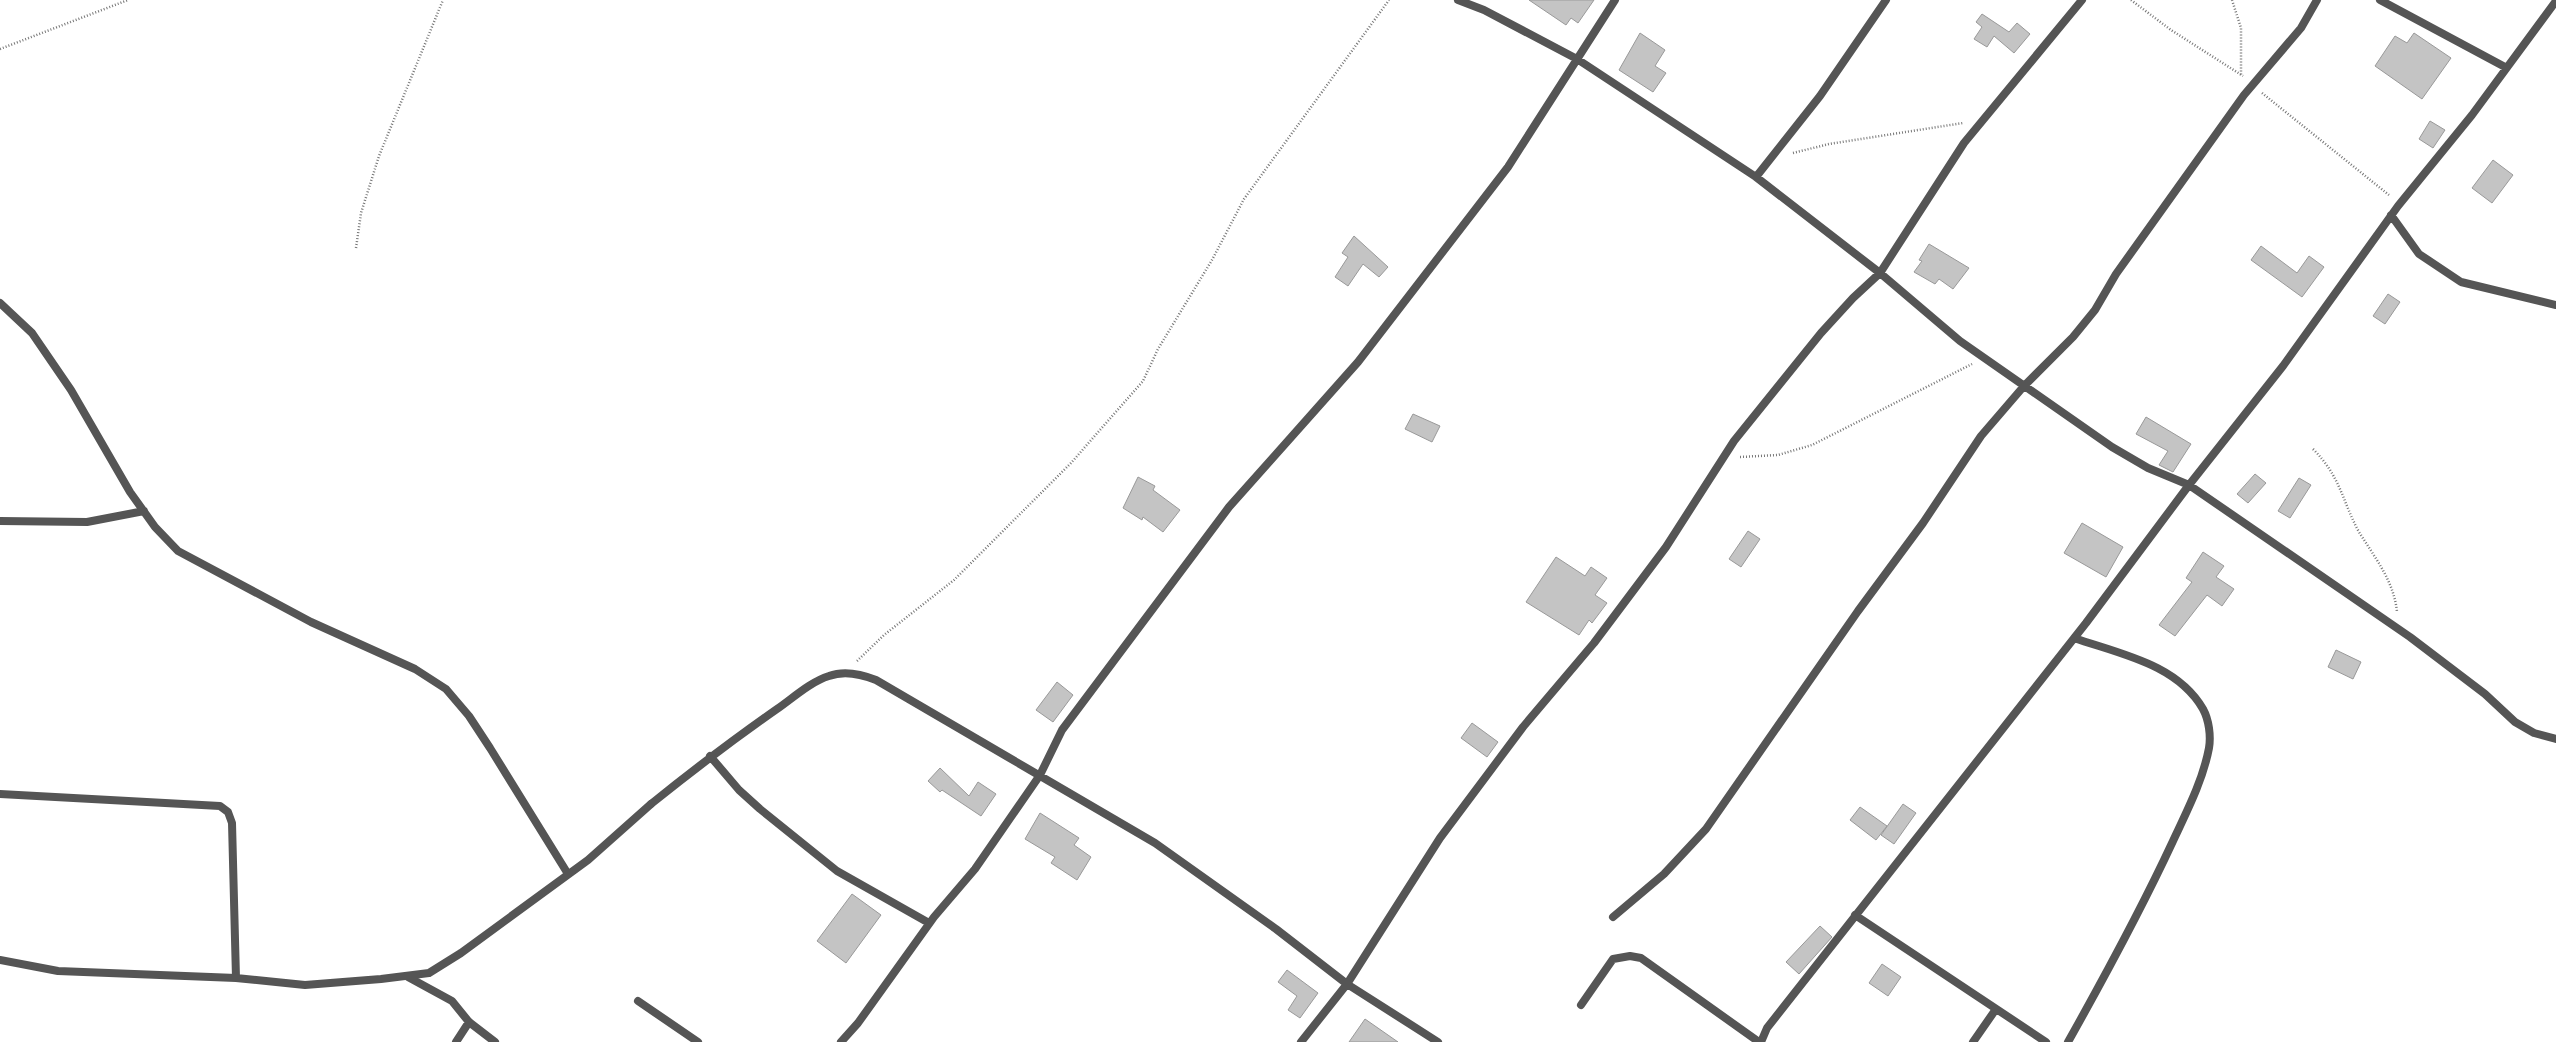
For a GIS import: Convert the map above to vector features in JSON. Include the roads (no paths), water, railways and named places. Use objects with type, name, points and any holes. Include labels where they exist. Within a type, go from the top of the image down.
[{"type":"street","points":[[1458,0],[1484,10],[1577,59],[1756,177],[1880,273],[1960,341],[2024,386],[2112,447],[2148,468],[2189,485],[2398,629],[2485,694],[2515,722],[2534,733],[2556,739]]},
{"type":"street","points":[[841,1042],[862,1017],[930,923],[975,869],[1040,775],[1062,730],[1089,692],[1179,576],[1229,506],[1358,362],[1508,167],[1615,0]]},
{"type":"street","points":[[1756,177],[1820,96],[1886,0]]},
{"type":"street","points":[[1301,1042],[1347,984],[1440,838],[1523,727],[1594,643],[1666,547],[1734,441],[1821,333],[1853,298],[1880,273],[1964,143],[2082,0]]},
{"type":"street","points":[[1613,917],[1664,874],[1706,829],[1854,618],[1923,523],[1981,436],[2024,386],[2073,337],[2095,310],[2129,256],[2252,86],[2301,28],[2317,0]]},
{"type":"street","points":[[2380,0],[2505,67]]},
{"type":"street","points":[[1581,1005],[1613,959],[1630,956],[1641,958],[1760,1042],[1767,1028],[2074,638],[2189,485],[2310,330],[2391,215],[2472,115],[2505,67],[2556,1]]},
{"type":"street","points":[[2391,215],[2420,254],[2461,282],[2556,305]]},
{"type":"street","points":[[0,303],[32,333],[71,390],[104,449],[144,511],[178,551],[311,622],[415,669],[446,689],[469,716],[568,874]]},
{"type":"street","points":[[0,521],[87,522],[144,511]]},
{"type":"street","points":[[2068,1042],[2140,912],[2184,817],[2205,765],[2210,746],[2209,728],[2203,710],[2187,687],[2160,668],[2074,638]]},
{"type":"street","points":[[0,960],[58,971],[236,978],[305,985],[429,973],[461,954],[568,874],[710,756],[810,686],[828,676],[848,672],[876,680],[1155,843],[1276,928],[1347,984],[1438,1042]]},
{"type":"street","points":[[710,756],[755,804],[837,871],[930,923]]},
{"type":"street","points":[[0,794],[220,806],[228,812],[232,823],[236,978]]},
{"type":"street","points":[[1855,915],[2046,1042]]},
{"type":"street","points":[[408,976],[452,1001],[469,1022],[495,1042]]},
{"type":"street","points":[[638,1001],[698,1042]]},
{"type":"street","points":[[1973,1042],[1996,1009]]},
{"type":"street","points":[[456,1042],[469,1022]]}]
